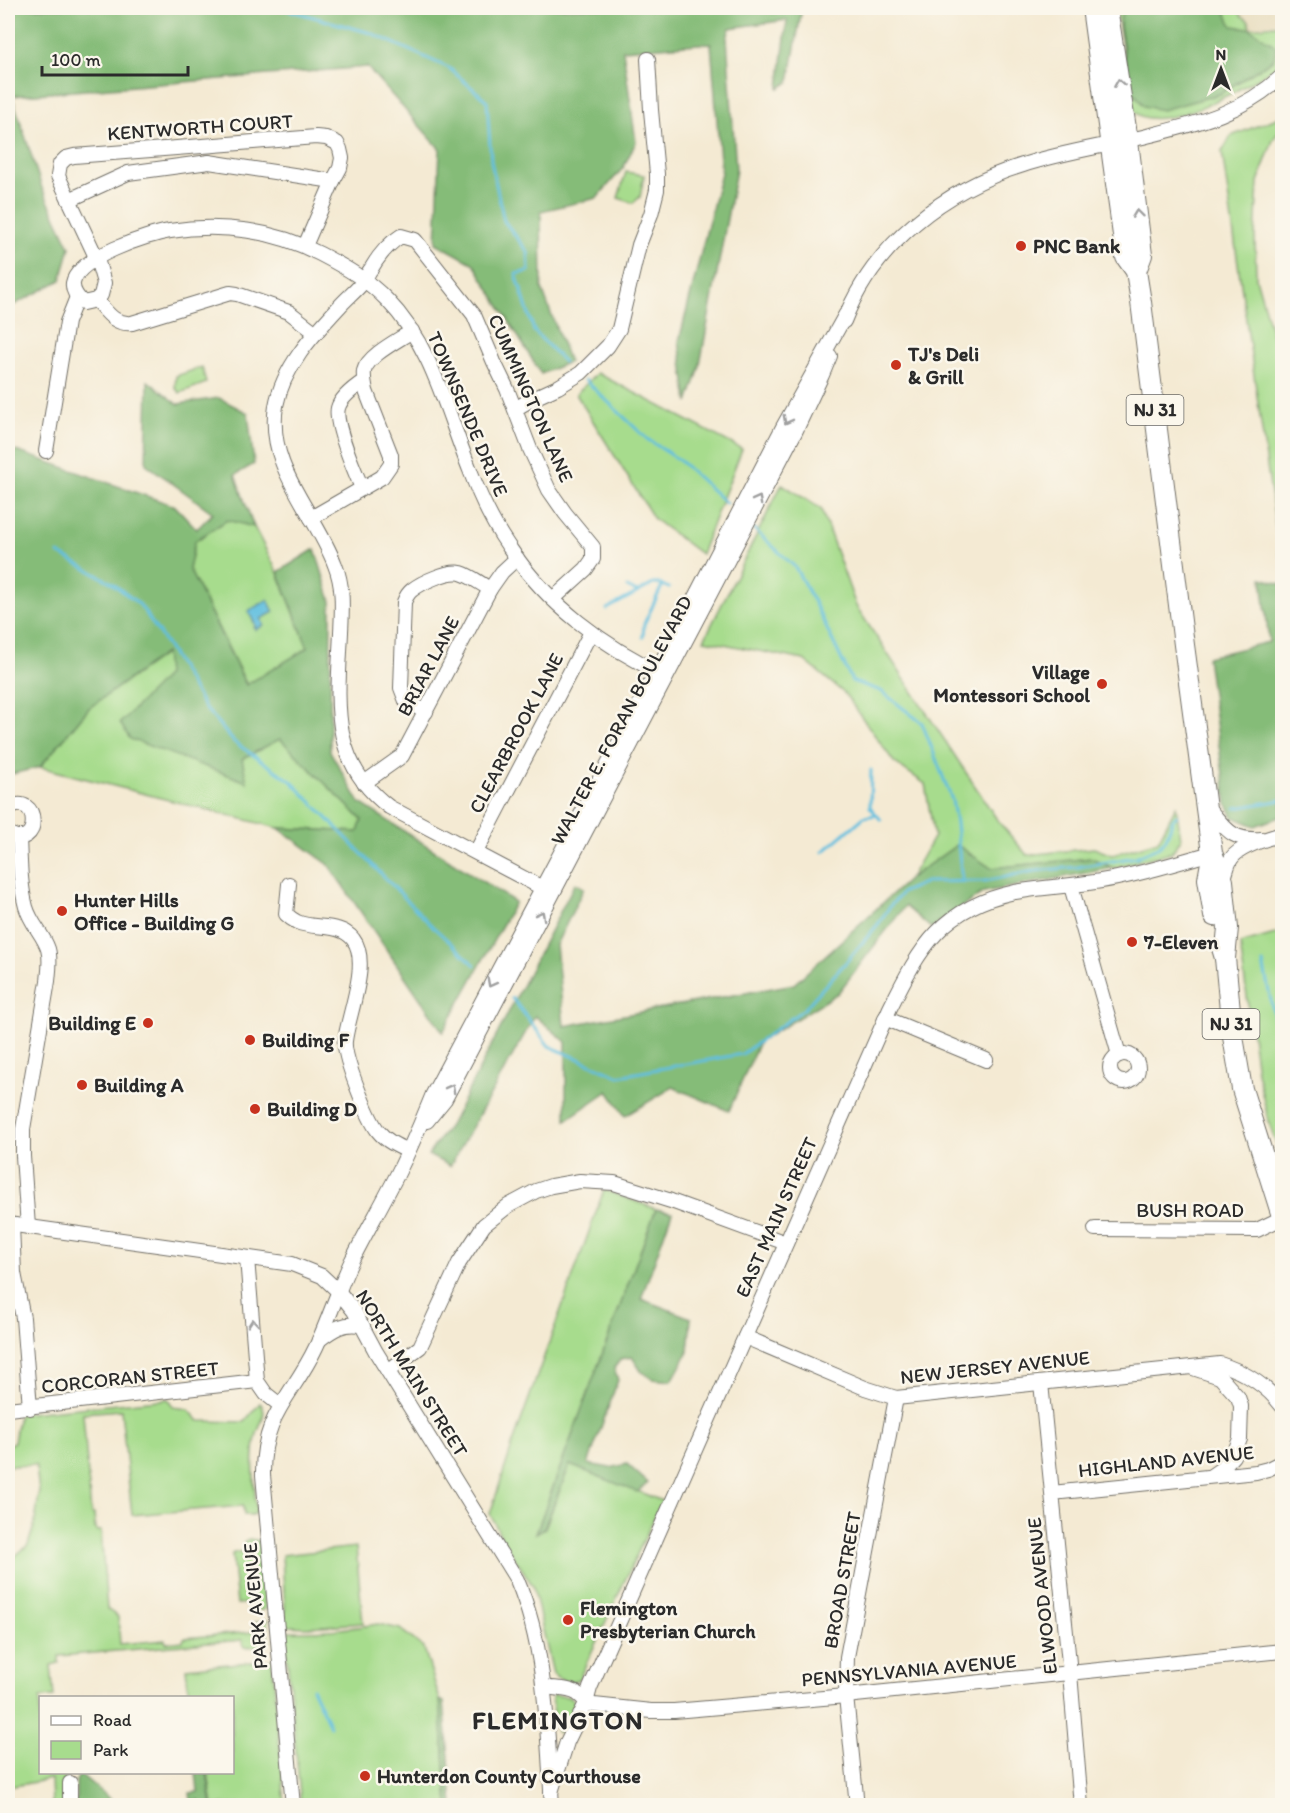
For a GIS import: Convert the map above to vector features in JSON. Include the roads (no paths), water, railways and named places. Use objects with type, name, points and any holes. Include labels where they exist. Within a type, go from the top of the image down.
[{"type":"highway","name":"NJ 31","points":[[1092,8],[1142,255],[1136,271],[1205,805],[1212,853],[1223,881],[1228,928],[1225,958],[1232,1031],[1242,1089],[1282,1217]]},
{"type":"highway","name":"NJ 31","points":[[1107,8],[1119,143]]},
{"type":"highway","name":"NJ 31","points":[[1212,853],[1208,879],[1216,929],[1225,958]]},
{"type":"street","points":[[515,409],[581,373],[608,346],[619,329],[639,245],[657,190],[648,59]]},
{"type":"street","name":"WALTER E. FORAN BOULEVARD","points":[[339,1292],[352,1261],[416,1135],[445,1099],[547,890],[662,673],[806,385],[855,296],[884,255],[916,223],[943,202],[980,182],[1021,165],[1194,124],[1230,111],[1266,91],[1282,76]]},
{"type":"street","name":"KENTWORTH COURT","points":[[97,259],[58,176],[60,164],[66,158],[326,138],[336,143],[342,158],[340,168],[305,246]]},
{"type":"street","points":[[69,200],[128,173],[209,162],[333,181]]},
{"type":"street","name":"TOWNSENDE DRIVE","points":[[77,297],[73,289],[73,282],[82,268],[129,243],[163,233],[188,229],[211,228],[265,233],[305,246],[353,271],[392,305],[423,350],[436,376],[478,489],[500,532],[517,558],[553,599],[591,632],[618,650],[662,673]]},
{"type":"street","name":"CUMMINGTON LANE","points":[[547,890],[389,807],[364,783],[350,761],[340,730],[338,699],[342,603],[340,582],[335,562],[294,489],[281,460],[276,440],[275,417],[278,396],[286,374],[316,333],[365,280],[389,244],[401,236],[415,240],[474,315],[549,490],[593,547],[593,559],[586,569],[553,599]]},
{"type":"street","points":[[46,451],[67,322],[77,297],[83,303],[96,300],[101,295],[104,283],[97,259]]},
{"type":"street","points":[[96,300],[115,320],[123,324],[230,293],[237,294],[289,312],[316,333]]},
{"type":"street","points":[[312,518],[382,477],[391,464],[391,455],[364,381],[364,370],[371,359],[412,331]]},
{"type":"street","points":[[362,488],[338,423],[338,407],[349,392],[364,381]]},
{"type":"street","name":"BRIAR LANE","points":[[364,783],[402,756],[490,589],[502,572],[517,558]]},
{"type":"street","points":[[426,712],[406,701],[401,688],[406,596],[415,588],[453,572],[468,576],[490,589]]},
{"type":"street","name":"CLEARBROOK LANE","points":[[476,852],[591,632]]},
{"type":"street","points":[[8,809],[16,805],[26,807],[32,815],[31,829],[24,836],[13,835],[30,920],[48,948],[50,958],[24,1120],[23,1146],[28,1227]]},
{"type":"street","points":[[1205,805],[1233,835],[1250,840],[1266,839]]},
{"type":"street","points":[[1223,881],[1234,855],[1266,839],[1282,834]]},
{"type":"street","name":"EAST MAIN STREET","points":[[552,1799],[567,1742],[586,1703],[594,1678],[885,1018],[921,951],[934,934],[954,917],[968,908],[999,896],[1134,874],[1212,853]]},
{"type":"street","points":[[289,884],[286,914],[298,922],[338,929],[352,938],[359,951],[361,964],[345,1040],[346,1056],[374,1124],[385,1139],[408,1151]]},
{"type":"street","points":[[1071,886],[1119,1055]]},
{"type":"street","points":[[885,1018],[986,1060]]},
{"type":"street","points":[[8,1143],[23,1146]]},
{"type":"street","points":[[388,1371],[420,1347],[459,1263],[484,1225],[508,1206],[551,1186],[580,1181],[614,1183],[786,1243]]},
{"type":"street","name":"BUSH ROAD","points":[[1095,1229],[1257,1230],[1282,1217]]},
{"type":"street","points":[[10,1224],[15,1281],[23,1318],[30,1408]]},
{"type":"street","name":"NORTH MAIN STREET","points":[[10,1224],[292,1264],[322,1276],[339,1292],[354,1311],[524,1595],[544,1687],[552,1799]]},
{"type":"street","points":[[247,1258],[257,1381],[266,1394],[280,1406]]},
{"type":"street","name":"PARK AVENUE","points":[[293,1806],[262,1475],[263,1454],[268,1433],[280,1406],[309,1360],[339,1292]]},
{"type":"street","points":[[319,1340],[341,1326],[351,1324],[363,1326]]},
{"type":"street","name":"NEW JERSEY AVENUE","points":[[745,1337],[865,1388],[896,1398],[1220,1364],[1241,1370],[1268,1390],[1282,1406]]},
{"type":"street","name":"NEW JERSEY AVENUE","points":[[1188,1366],[1220,1377],[1238,1397],[1241,1406]]},
{"type":"street","points":[[1254,1380],[1244,1385],[1241,1390],[1239,1455],[1245,1463],[1253,1467],[1268,1469]]},
{"type":"street","name":"CORCORAN STREET","points":[[8,1409],[257,1381]]},
{"type":"street","name":"ELWOOD AVENUE","points":[[1041,1383],[1082,1806]]},
{"type":"street","name":"BROAD STREET","points":[[857,1806],[846,1696],[847,1656],[896,1398]]},
{"type":"street","points":[[1209,1477],[1221,1469],[1233,1456],[1240,1439]]},
{"type":"street","name":"HIGHLAND AVENUE","points":[[1052,1493],[1209,1477],[1268,1469],[1282,1462]]},
{"type":"street","name":"PENNSYLVANIA AVENUE","points":[[544,1687],[572,1691],[586,1703],[651,1711],[674,1711],[846,1696],[1282,1651]]},
{"type":"street","points":[[70,1783],[70,1806]]},
{"type":"water","points":[[268,600],[274,612],[261,619],[264,625],[256,630],[248,611]]},
{"type":"waterway","points":[[281,8],[371,33],[449,68],[487,101],[491,161],[504,221],[528,252],[529,271],[516,274],[534,331],[564,362]]},
{"type":"waterway","points":[[585,380],[647,439],[679,460],[726,503]]},
{"type":"waterway","points":[[754,529],[795,567],[852,681],[881,691],[922,723],[952,800],[962,881]]},
{"type":"waterway","points":[[58,553],[112,583],[140,605],[205,708],[234,742],[291,781],[432,926],[475,965]]},
{"type":"waterway","points":[[607,609],[653,584],[669,588]]},
{"type":"waterway","points":[[643,637],[644,624],[662,586]]},
{"type":"waterway","points":[[627,587],[637,592]]},
{"type":"waterway","points":[[871,770],[870,807],[881,820]]},
{"type":"waterway","points":[[1236,808],[1282,800]]},
{"type":"waterway","points":[[823,852],[864,817],[876,815]]},
{"type":"waterway","points":[[512,998],[549,1046],[619,1076],[742,1054],[804,1009],[847,961],[903,892],[926,882],[985,881],[1034,871],[1078,867],[1136,857],[1159,847],[1166,839],[1173,819],[1177,816]]},
{"type":"waterway","points":[[1263,963],[1282,1048]]},
{"type":"waterway","points":[[312,1688],[330,1726]]},
{"type":"place","name":"PNC Bank","points":[[1021,246]]},
{"type":"place","name":"TJ's Deli & Grill","points":[[896,365]]},
{"type":"place","name":"Village Montessori School","points":[[1102,684]]},
{"type":"place","name":"Hunter Hills Office - Building G","points":[[62,911]]},
{"type":"place","name":"7-Eleven","points":[[1132,942]]},
{"type":"place","name":"Building E","points":[[148,1023]]},
{"type":"place","name":"Building F","points":[[250,1040]]},
{"type":"place","name":"Building A","points":[[82,1085]]},
{"type":"place","name":"Building D","points":[[255,1109]]},
{"type":"place","name":"Flemington Presbyterian Church","points":[[568,1620]]},
{"type":"place","name":"Hunterdon County Courthouse","points":[[365,1776]]},
{"type":"district","name":"FLEMINGTON","points":[[558,1720]]}]
